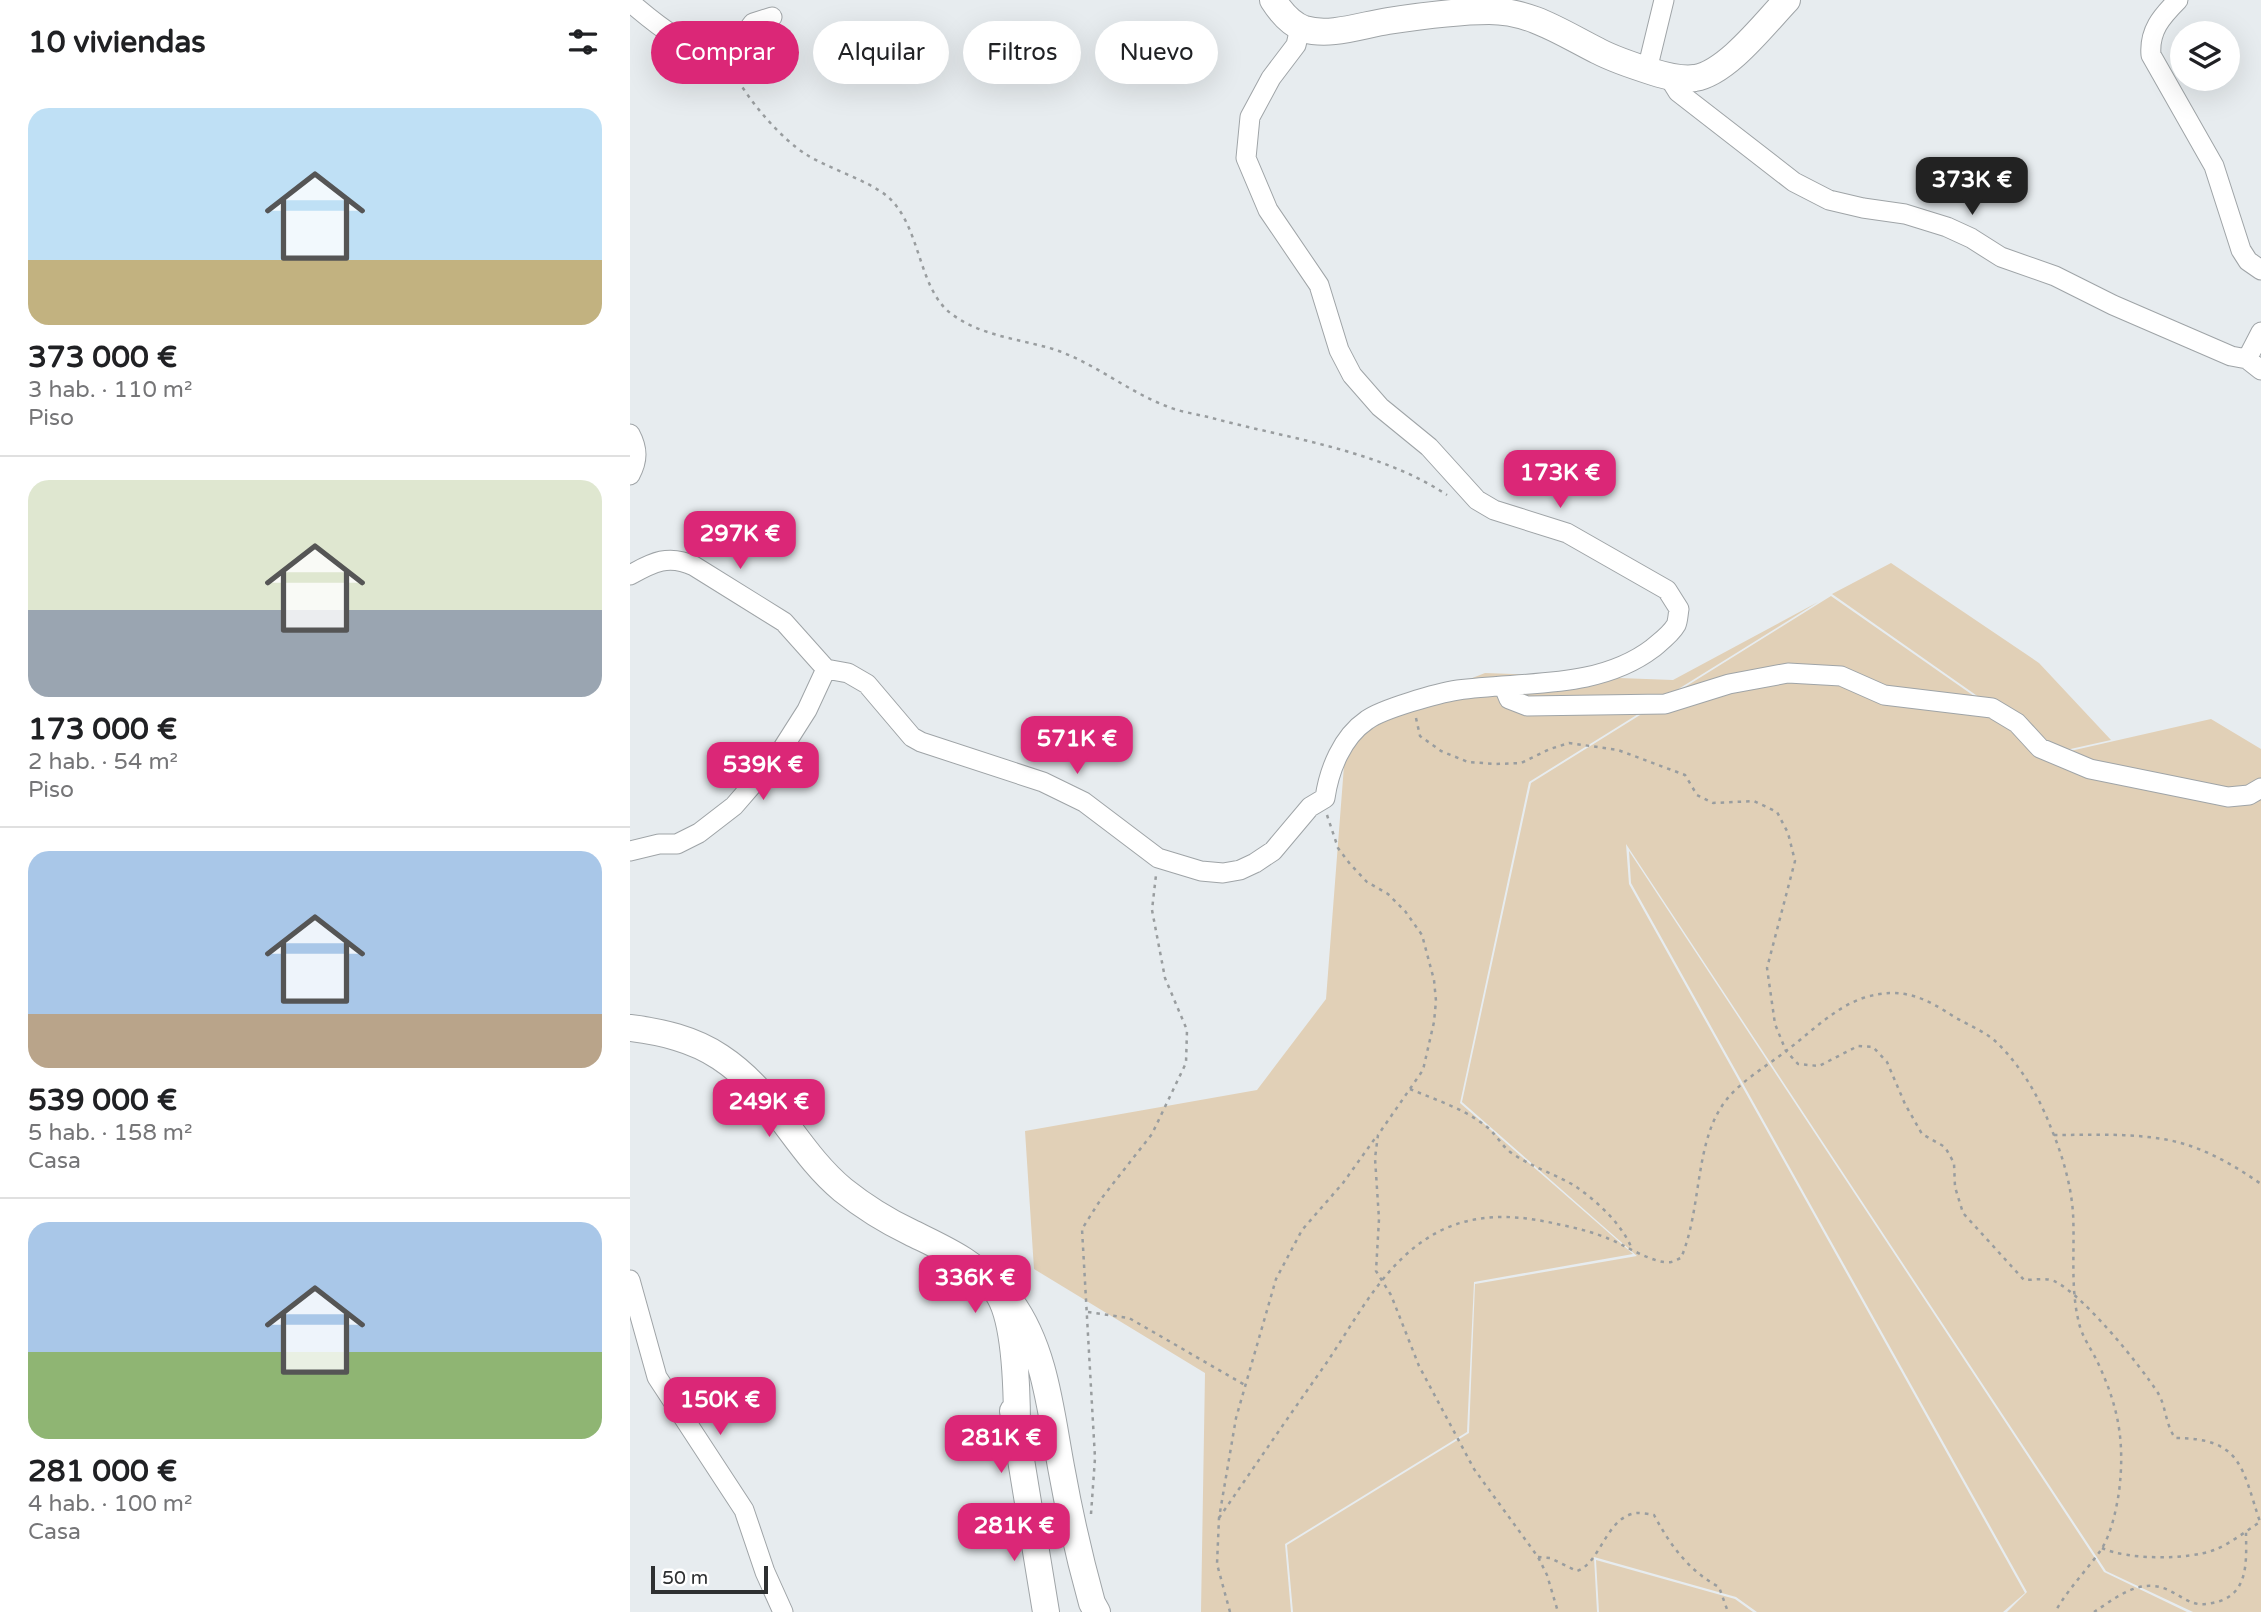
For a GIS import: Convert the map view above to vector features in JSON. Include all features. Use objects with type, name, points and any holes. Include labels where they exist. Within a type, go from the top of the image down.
[{"type":"street","points":[[1273,0],[1300,28],[1324,31],[1415,17],[1508,12],[1545,22],[1599,52],[1657,73],[1694,78],[1715,70],[1787,0]]},
{"type":"street","points":[[1657,73],[1664,0]]},
{"type":"street","points":[[2178,0],[2155,27],[2150,41],[2151,55],[2214,166],[2241,250],[2248,261],[2261,270]]},
{"type":"street","points":[[630,2],[655,21]]},
{"type":"street","points":[[759,21],[772,17]]},
{"type":"street","points":[[630,575],[652,562],[664,559],[684,562],[784,622],[826,669],[859,677],[912,737],[1043,782],[1084,802],[1158,858],[1223,873],[1240,870],[1273,850],[1310,807],[1325,798],[1328,776],[1352,735],[1367,719],[1413,701],[1457,691],[1609,672],[1631,663],[1662,640],[1676,625],[1679,609],[1667,590],[1567,533],[1494,510],[1477,500],[1437,455],[1380,407],[1352,374],[1339,349],[1320,285],[1268,210],[1246,158],[1250,117],[1271,78],[1296,45],[1300,28]]},
{"type":"street","points":[[1657,73],[1794,181],[1829,200],[1905,214],[1947,227],[2001,257],[2055,276],[2113,306],[2254,364],[2261,332]]},
{"type":"street","points":[[630,434],[637,451],[630,475]]},
{"type":"street","points":[[630,851],[659,844],[677,844],[699,834],[734,806],[779,754],[807,709],[826,669]]},
{"type":"street","points":[[1504,687],[1509,699],[1527,706],[1624,706],[1665,704],[1729,684],[1788,673],[1841,676],[1884,695],[1992,708],[2017,723],[2040,748],[2090,769],[2228,797],[2249,795],[2261,788]]},
{"type":"street","points":[[630,1028],[675,1036],[708,1049],[728,1063],[765,1096],[810,1156],[831,1179],[864,1205],[908,1231],[948,1250],[982,1275],[1035,1368],[1048,1399],[1074,1539],[1097,1612]]},
{"type":"street","points":[[908,1231],[953,1269],[1009,1325],[1017,1428],[1046,1612]]},
{"type":"street","points":[[630,1280],[657,1377],[744,1510],[765,1572],[783,1612]]},
{"type":"path","points":[[740,84],[779,131],[805,155],[886,196],[898,208],[930,284],[950,314],[991,332],[1075,358],[1166,406],[1352,453],[1420,479],[1452,499],[1468,505],[1477,500]]},
{"type":"path","points":[[1413,701],[1420,736],[1441,751],[1468,762],[1521,764],[1550,749],[1569,743],[1618,750],[1685,775],[1697,795],[1713,803],[1730,800],[1754,801],[1777,812],[1788,833],[1795,861],[1767,968],[1775,1024],[1786,1051],[1798,1064],[1819,1066],[1858,1046],[1873,1048],[1887,1062],[1905,1104],[1922,1134],[1945,1147],[1954,1163],[1955,1187],[1963,1213],[2024,1280],[2054,1280],[2075,1295],[2118,1341],[2160,1396],[2167,1427],[2175,1438],[2219,1444],[2239,1462],[2261,1522],[2214,1550],[2190,1555],[2138,1556],[2113,1554],[2102,1548]]},
{"type":"path","points":[[1230,1612],[1217,1564],[1219,1518],[1229,1452],[1245,1385],[1276,1279],[1302,1230],[1343,1183],[1423,1070],[1434,1022],[1436,1001],[1430,961],[1422,935],[1405,911],[1388,894],[1367,882],[1338,848],[1328,821],[1325,798]]},
{"type":"path","points":[[1089,1521],[1093,1510],[1095,1458],[1082,1229],[1101,1199],[1152,1134],[1186,1063],[1187,1030],[1166,978],[1152,910],[1158,858]]},
{"type":"path","points":[[1219,1518],[1340,1343],[1363,1305],[1395,1265],[1441,1231],[1460,1224],[1504,1216],[1563,1225],[1606,1238],[1651,1258],[1670,1263],[1681,1258],[1690,1236],[1705,1152],[1720,1107],[1752,1074],[1820,1023],[1861,999],[1883,994],[1925,998],[1994,1040],[2024,1075],[2054,1135],[2066,1170],[2073,1210],[2075,1295],[2079,1324],[2109,1388],[2121,1433],[2119,1492],[2113,1519],[2102,1548],[2055,1612]]},
{"type":"path","points":[[1410,1089],[1468,1114],[1488,1128],[1508,1151],[1525,1163],[1576,1187],[1608,1214],[1626,1236],[1632,1249]]},
{"type":"path","points":[[1378,1135],[1375,1158],[1379,1219],[1377,1271],[1409,1336],[1419,1366],[1467,1458],[1538,1557],[1547,1575],[1558,1612]]},
{"type":"path","points":[[2054,1135],[2163,1139],[2205,1152],[2236,1167],[2261,1184]]},
{"type":"path","points":[[1087,1312],[1129,1318],[1245,1385]]},
{"type":"path","points":[[1538,1557],[1550,1558],[1577,1571],[1586,1568],[1612,1527],[1635,1513],[1654,1515],[1670,1544],[1702,1578],[1719,1587],[1728,1612]]},
{"type":"path","points":[[2094,1612],[2120,1596],[2150,1585],[2162,1587],[2199,1605],[2225,1599],[2236,1591],[2244,1578],[2246,1531]]},
{"type":"shaded area","points":[[1891,563],[2039,663],[2111,740],[2057,752],[1832,594]]},
{"type":"shaded area","points":[[1831,596],[2057,754],[2211,719],[2261,749],[2261,1612],[2193,1612],[2106,1571],[1626,844],[1629,884],[2025,1593],[2003,1612],[1757,1612],[1736,1597],[1594,1557],[1597,1612],[1293,1612],[1287,1545],[1469,1433],[1475,1284],[1637,1256],[1462,1102],[1531,783]]},
{"type":"shaded area","points":[[1818,602],[1529,782],[1460,1103],[1633,1254],[1474,1282],[1467,1432],[1285,1544],[1291,1612],[1201,1612],[1205,1373],[1034,1269],[1025,1131],[1257,1090],[1326,999],[1347,727],[1485,673],[1673,680]]},
{"type":"shaded area","points":[[1629,851],[2104,1572],[2187,1612],[2007,1612],[2027,1592],[1631,883]]},
{"type":"shaded area","points":[[1596,1560],[1735,1599],[1753,1612],[1599,1612]]}]
